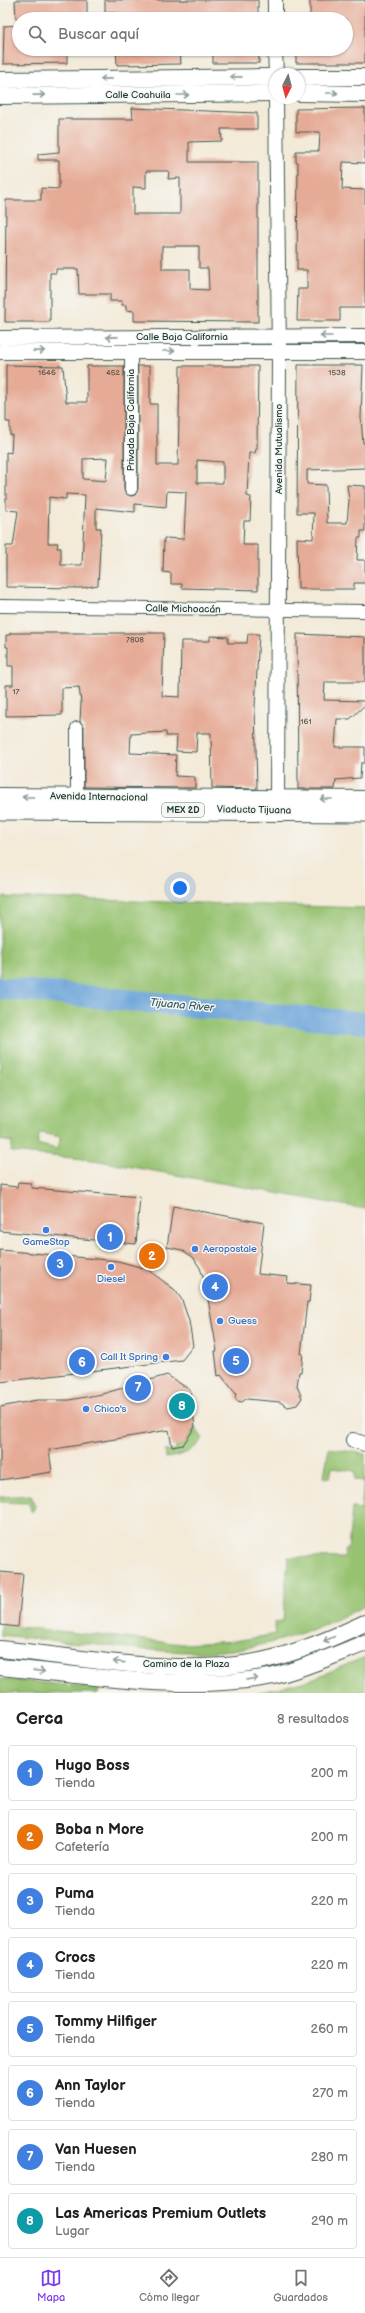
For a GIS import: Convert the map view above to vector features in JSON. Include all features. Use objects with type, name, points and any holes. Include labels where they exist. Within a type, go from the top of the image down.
[{"type":"highway","name":"Viaducto Tijuana","points":[[0,809],[365,811]]},
{"type":"highway","name":"Viaducto Tijuana","points":[[0,816],[365,818]]},
{"type":"highway","points":[[0,820],[365,823]]},
{"type":"main road","name":"Calle Coahuila","points":[[0,80],[269,77]]},
{"type":"main road","points":[[305,77],[365,77]]},
{"type":"main road","name":"Calle Coahuila","points":[[0,96],[269,93]]},
{"type":"main road","points":[[305,93],[365,94]]},
{"type":"main road","name":"Avenida Internacional","points":[[0,796],[365,799]]},
{"type":"main road","name":"Camino de la Plaza","points":[[0,1649],[142,1665],[199,1667],[237,1664],[306,1649],[365,1623]]},
{"type":"main road","name":"Camino de la Plaza","points":[[0,1667],[179,1686],[225,1683],[273,1676],[313,1665],[365,1643]]},
{"type":"street","points":[[275,0],[275,12]]},
{"type":"street","points":[[275,56],[276,68]]},
{"type":"street","name":"Avenida Mutualismo","points":[[276,104],[279,336],[277,799]]},
{"type":"street","name":"Calle Baja California","points":[[0,338],[365,336]]},
{"type":"street","name":"Privada Baja California","points":[[131,351],[131,489]]},
{"type":"street","name":"Calle Baja California","points":[[0,352],[365,352]]},
{"type":"street","name":"Calle Michoacán","points":[[0,606],[365,611]]},
{"type":"street","points":[[77,728],[77,797]]},
{"type":"green space","points":[[0,897],[365,908],[365,1209],[93,1160],[11,1152],[12,1142],[0,1140]],"holes":[[[40,1133],[61,1137],[57,1149],[37,1144]]]},
{"type":"green space","points":[[195,1427],[203,1439],[186,1453],[166,1458],[165,1451],[176,1450],[176,1446],[183,1445]]},
{"type":"green space","points":[[329,1448],[365,1454],[365,1606],[331,1622],[277,1641],[240,1649],[221,1651],[182,1652],[0,1635],[0,1625],[183,1644],[235,1641],[276,1634],[274,1622],[283,1621],[288,1557],[344,1558],[345,1549],[348,1549],[352,1508],[361,1509],[364,1481],[355,1480],[355,1471],[332,1468],[330,1477],[325,1478],[324,1476]]},
{"type":"green space","points":[[31,1495],[35,1506],[33,1511],[31,1511],[29,1503],[0,1502],[0,1497]]},
{"type":"green space","points":[[365,1657],[365,1693],[256,1693],[307,1681]]},
{"type":"green space","points":[[0,1679],[99,1688],[98,1693],[0,1693]]},
{"type":"building","points":[[15,0],[87,0],[87,12],[16,12]]},
{"type":"building","points":[[105,0],[258,0],[258,12],[105,12]]},
{"type":"building","points":[[310,0],[365,0],[365,63],[296,63],[296,56],[353,56],[353,12],[310,12]]},
{"type":"building","points":[[12,25],[12,56],[67,56],[67,63],[3,64],[4,26]]},
{"type":"building","points":[[116,56],[180,56],[181,64],[117,65]]},
{"type":"building","points":[[213,56],[259,56],[259,63],[213,63]]},
{"type":"building","points":[[132,108],[257,113],[257,129],[221,129],[222,141],[189,142],[189,162],[258,162],[258,322],[134,321],[134,311],[126,310],[126,305],[122,305],[122,301],[110,301],[110,294],[79,294],[78,269],[56,269],[56,273],[50,273],[50,322],[5,322],[6,200],[41,200],[41,188],[59,189],[59,160],[38,160],[38,154],[59,152],[59,119],[133,119]],"holes":[[[146,171],[169,171],[168,179],[180,178],[180,214],[133,214],[133,187],[146,188]],[[162,246],[199,246],[199,268],[208,268],[209,290],[190,289],[190,269],[162,269]]]},
{"type":"building","points":[[365,108],[365,163],[343,162],[342,189],[365,190],[365,308],[340,308],[340,321],[297,321],[298,289],[307,289],[307,270],[297,270],[298,162],[296,162],[296,151],[319,151],[320,132],[296,132],[296,109]]},
{"type":"building","points":[[6,365],[63,366],[66,402],[87,402],[87,366],[124,366],[124,489],[125,493],[131,496],[135,495],[138,489],[138,366],[150,366],[150,404],[157,404],[157,465],[178,465],[180,366],[258,366],[257,449],[255,453],[249,453],[247,496],[251,497],[250,521],[244,521],[243,545],[258,545],[258,590],[182,588],[182,584],[171,584],[171,573],[163,572],[164,538],[184,539],[186,492],[167,491],[166,507],[135,504],[135,512],[96,508],[96,528],[101,528],[98,585],[82,588],[6,587],[6,546],[13,546],[18,511],[6,510],[6,452],[11,453],[12,435],[10,435],[10,422],[6,422]],"holes":[[[108,458],[106,481],[83,479],[83,459]],[[197,460],[223,462],[223,483],[197,483]],[[66,494],[85,495],[82,565],[61,565],[61,548],[57,548],[58,543],[48,543],[49,497],[66,499]]]},
{"type":"building","points":[[298,365],[363,365],[361,418],[363,443],[365,444],[365,468],[307,470],[307,484],[326,485],[327,523],[347,523],[349,500],[347,485],[365,486],[365,531],[361,531],[361,538],[358,538],[357,560],[365,560],[365,583],[354,583],[354,589],[298,589],[297,538],[313,539],[314,513],[297,513]]},
{"type":"building","points":[[10,633],[164,633],[162,696],[180,697],[181,641],[210,641],[210,636],[228,637],[228,643],[247,643],[248,634],[259,634],[255,706],[257,789],[212,788],[211,733],[197,733],[196,752],[176,751],[177,736],[166,736],[166,732],[131,734],[130,753],[176,755],[175,776],[195,777],[195,788],[84,787],[84,728],[80,721],[81,702],[79,687],[62,688],[62,715],[6,716],[6,685],[13,685],[13,666],[8,666],[8,647],[6,647],[6,635],[10,635]]},
{"type":"building","points":[[297,634],[365,637],[365,682],[325,682],[324,700],[365,701],[365,705],[350,719],[337,719],[335,747],[365,747],[365,763],[361,763],[360,778],[336,780],[335,789],[298,789]]},
{"type":"building","points":[[18,1182],[31,1183],[32,1188],[140,1197],[136,1244],[0,1231],[0,1185],[17,1187]]},
{"type":"building","points":[[173,1206],[264,1223],[258,1274],[288,1277],[287,1283],[311,1285],[309,1302],[307,1302],[301,1354],[303,1354],[301,1372],[299,1372],[297,1386],[302,1398],[297,1405],[288,1407],[280,1402],[246,1399],[242,1402],[237,1401],[235,1397],[236,1394],[221,1375],[218,1376],[215,1351],[217,1351],[205,1282],[200,1268],[193,1257],[182,1250],[167,1247]]},
{"type":"building","points":[[0,1250],[118,1261],[147,1269],[175,1290],[182,1300],[189,1321],[193,1346],[182,1360],[0,1382]]},
{"type":"building","points":[[167,1375],[190,1390],[195,1427],[183,1445],[172,1447],[169,1430],[49,1450],[52,1472],[0,1480],[0,1407],[37,1400],[69,1400],[102,1394]]},
{"type":"building","points":[[0,1572],[23,1574],[18,1627],[0,1625]]},
{"type":"waterway","name":"Tijuana River","points":[[0,988],[365,1023]]},
{"type":"place","name":"GameStop","points":[[46,1230]]},
{"type":"place","name":"Hugo Boss","points":[[110,1237]]},
{"type":"place","name":"Aeropostale","points":[[195,1249]]},
{"type":"place","name":"Boba n More","points":[[152,1256]]},
{"type":"place","name":"Puma","points":[[60,1264]]},
{"type":"place","name":"Diesel","points":[[111,1267]]},
{"type":"place","name":"Crocs","points":[[215,1287]]},
{"type":"place","name":"Guess","points":[[220,1321]]},
{"type":"place","name":"Call It Spring","points":[[166,1357]]},
{"type":"place","name":"Tommy Hilfiger","points":[[236,1361]]},
{"type":"place","name":"Ann Taylor","points":[[82,1362]]},
{"type":"place","name":"Van Huesen","points":[[138,1388]]},
{"type":"place","name":"Las Americas Premium Outlets","points":[[182,1406]]},
{"type":"place","name":"Chico's","points":[[86,1409]]}]
